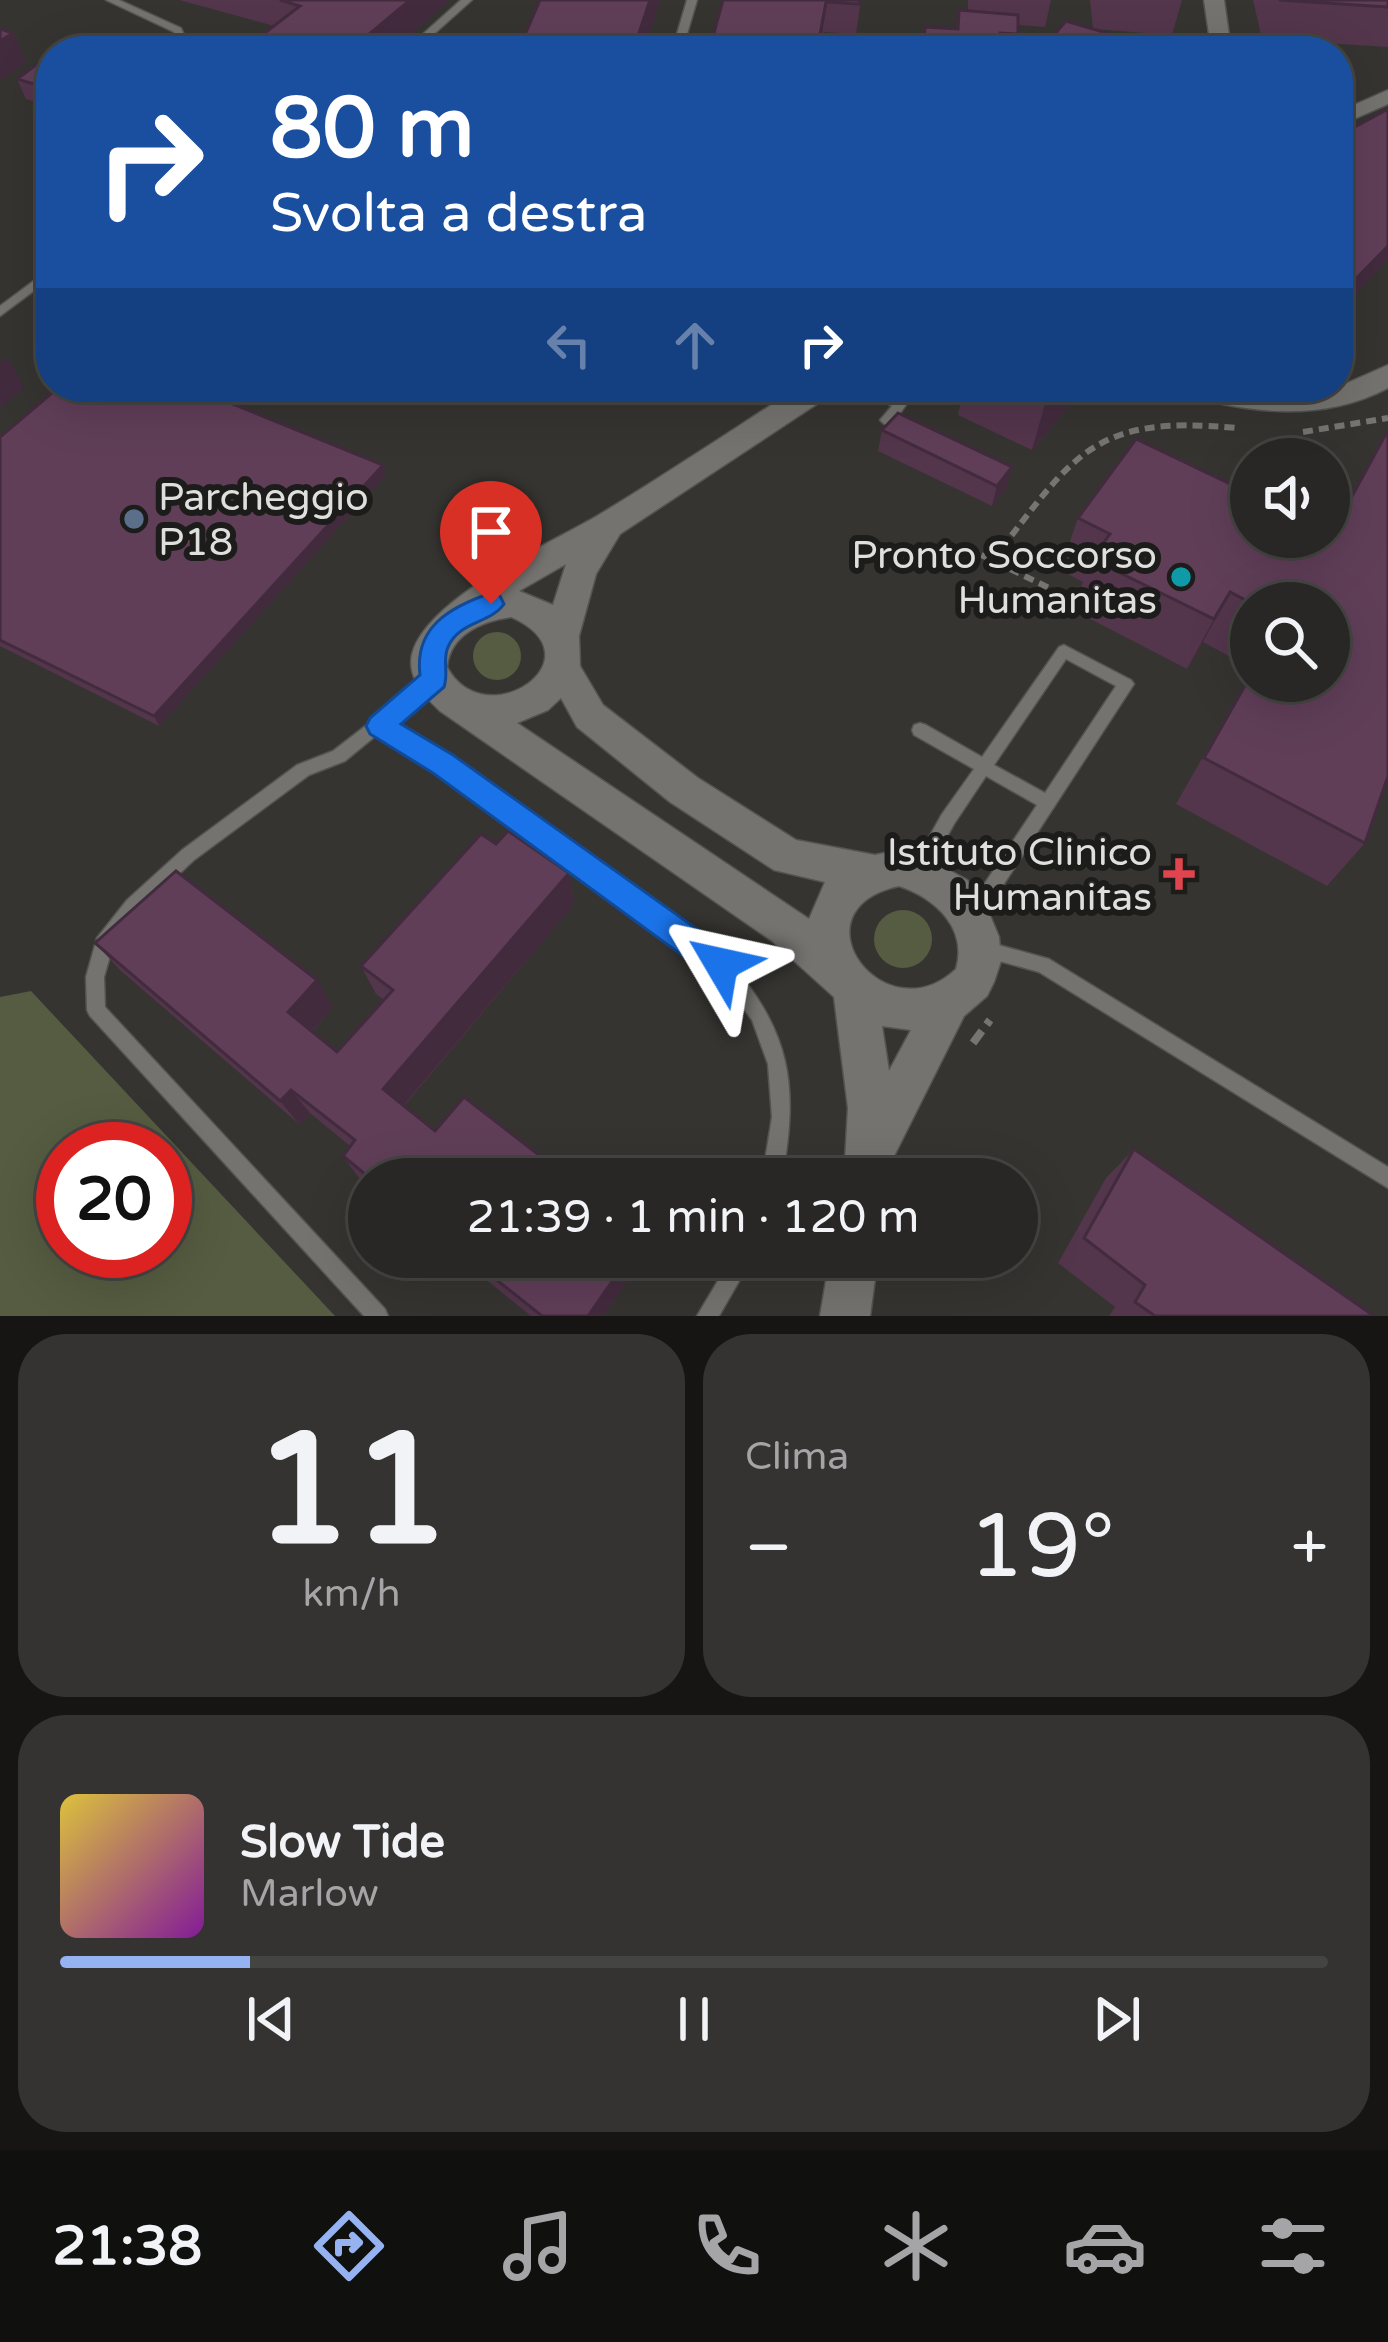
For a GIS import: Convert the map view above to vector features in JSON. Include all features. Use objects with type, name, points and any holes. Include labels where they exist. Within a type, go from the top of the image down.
[{"type":"street","points":[[1214,0],[1219,36]]},
{"type":"street","points":[[1353,113],[1388,96]]},
{"type":"street","points":[[1353,390],[1388,375]]},
{"type":"street","points":[[798,402],[608,526],[499,586],[437,638],[431,657],[447,692],[787,927],[847,982],[883,1007],[907,1011],[949,1001]]},
{"type":"street","points":[[447,692],[496,712],[521,707],[551,688],[579,572],[608,526]]},
{"type":"street","points":[[469,610],[491,604],[534,609],[563,652],[590,716],[684,790],[788,857],[871,872],[919,871],[945,883],[977,932],[968,985],[949,1001],[873,1158]]},
{"type":"street","points":[[869,1158],[847,982],[827,940],[829,915],[841,893],[871,872]]},
{"type":"street","points":[[845,1316],[851,1278]]},
{"type":"lane","points":[[111,0],[180,36]]},
{"type":"lane","points":[[426,36],[467,0]]},
{"type":"lane","points":[[681,36],[692,0]]},
{"type":"lane","points":[[0,312],[36,284]]},
{"type":"lane","points":[[895,402],[900,404],[887,420],[929,439]]},
{"type":"lane","points":[[919,871],[1064,651],[1126,684],[1047,803],[977,932],[1043,965],[1388,1178]]},
{"type":"lane","points":[[378,1316],[96,1010],[95,977],[106,938],[188,855],[303,770],[339,757],[380,726],[447,692]]},
{"type":"lane","points":[[380,726],[443,764],[721,964],[752,998],[771,1032],[783,1076],[774,1158]]},
{"type":"lane","points":[[920,730],[1047,803]]},
{"type":"lane","points":[[707,1316],[730,1278]]},
{"type":"path","points":[[1300,432],[1388,418]]},
{"type":"path","points":[[992,561],[1080,450],[1122,428],[1186,421],[1250,430]]},
{"type":"path","points":[[967,548],[1078,602]]},
{"type":"green space","points":[[497,632],[514,639],[521,656],[514,673],[497,680],[480,673],[473,656],[480,639]]},
{"type":"green space","points":[[903,910],[924,918],[932,939],[924,960],[903,968],[882,960],[874,939],[882,918]]},
{"type":"green space","points":[[31,991],[154,1122],[36,1122],[36,1278],[192,1278],[192,1163],[335,1316],[0,1316],[0,997]]},
{"type":"building","points":[[280,0],[410,0],[367,36],[261,36],[300,6]]},
{"type":"building","points":[[540,0],[650,0],[638,36],[524,36]]},
{"type":"building","points":[[723,0],[860,0],[859,4],[826,2],[820,36],[713,36]]},
{"type":"building","points":[[1279,0],[1388,0],[1388,7]]},
{"type":"building","points":[[959,10],[1018,15],[1018,34],[925,36],[925,27],[958,29]]},
{"type":"building","points":[[1066,21],[1117,36],[1053,36]]},
{"type":"building","points":[[36,65],[36,85],[17,79]]},
{"type":"building","points":[[1388,109],[1388,246],[1353,282],[1353,128]]},
{"type":"building","points":[[41,402],[228,402],[383,465],[154,716],[0,640],[0,437]]},
{"type":"building","points":[[898,413],[1012,467],[997,486],[882,430]]},
{"type":"building","points":[[1388,430],[1388,776],[1365,843],[1204,758],[1236,702],[1350,702],[1350,582],[1230,582],[1230,592],[1214,619],[1092,559],[1110,534],[1078,518],[1136,439],[1230,484],[1230,558],[1350,558],[1350,500]]},
{"type":"building","points":[[508,831],[569,873],[383,1089],[435,1131],[464,1097],[543,1158],[348,1160],[343,1156],[355,1140],[291,1090],[280,1101],[95,943],[176,871],[317,980],[288,1012],[337,1052],[393,990],[361,966],[481,834],[496,844]]},
{"type":"building","points":[[1134,1149],[1374,1316],[1155,1316],[1135,1302],[1145,1285],[1084,1238]]},
{"type":"building","points":[[494,1278],[614,1278],[588,1316],[542,1316]]},
{"type":"place","name":"Parcheggio P18","points":[[134,519]]},
{"type":"place","name":"Pronto Soccorso Humanitas","points":[[1181,577]]},
{"type":"place","name":"Istituto Clinico Humanitas","points":[[1179,874]]},
{"type":"route","points":[[491,604],[450,622],[437,638],[431,657],[434,679],[380,726],[443,764],[721,964]]}]
